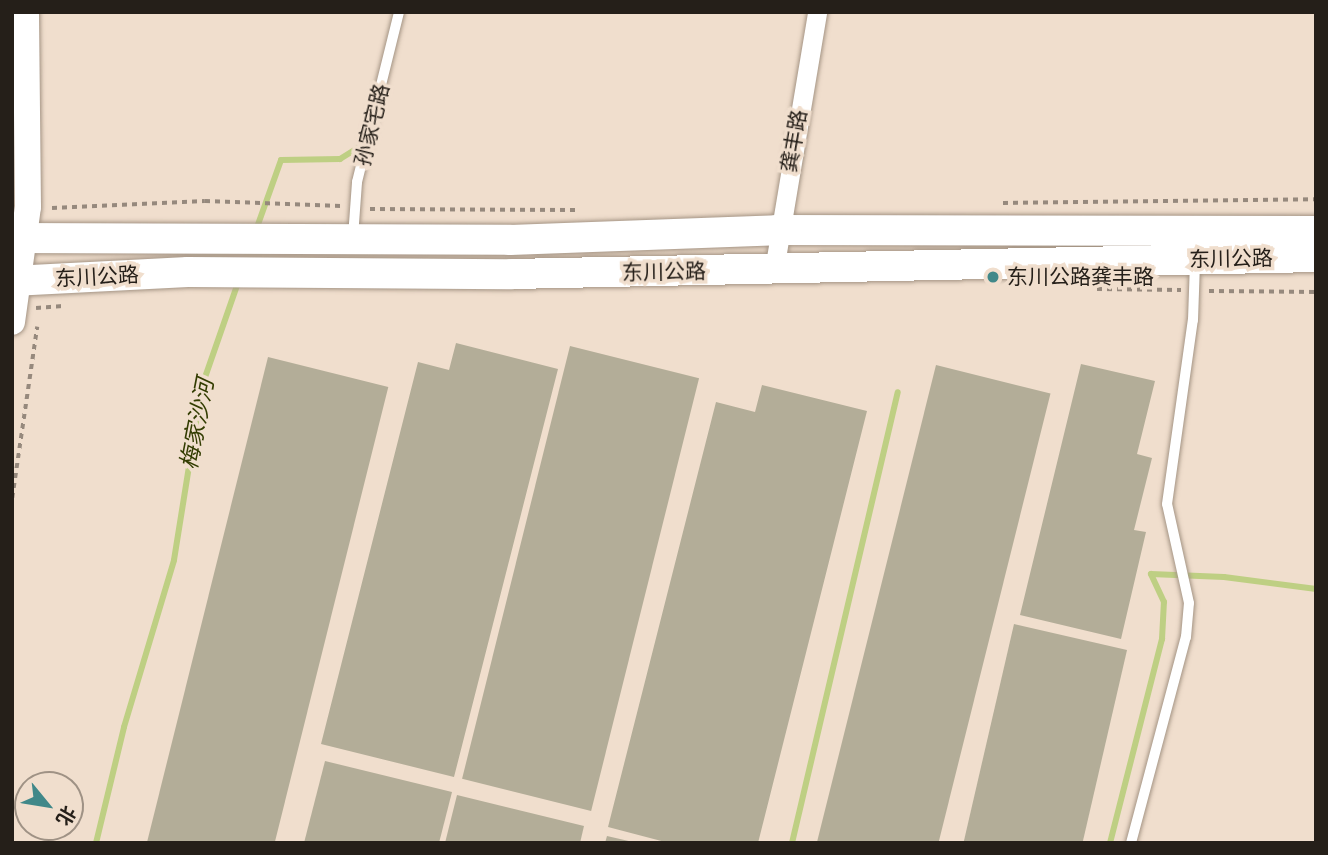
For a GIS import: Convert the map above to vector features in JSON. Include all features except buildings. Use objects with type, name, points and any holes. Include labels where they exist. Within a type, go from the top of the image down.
[{"type":"main road","points":[[12,322],[18,238],[28,207],[26,12]]},
{"type":"main road","name":"东川公路","points":[[18,238],[510,240],[777,230],[1316,231]]},
{"type":"main road","name":"东川公路","points":[[15,281],[188,272],[309,270],[512,274],[1316,257]]},
{"type":"street","name":"龚丰路","points":[[774,270],[777,230],[817,12]]},
{"type":"lane","name":"孙家宅路","points":[[353,239],[358,182],[399,12]]},
{"type":"lane","points":[[1131,843],[1186,637],[1189,603],[1167,504],[1194,320],[1195,260]]},
{"type":"path","points":[[28,207],[205,201],[333,204]]},
{"type":"waterway","name":"梅家沙河","points":[[256,230],[281,160],[340,159],[362,145]]},
{"type":"waterway","name":"梅家沙河","points":[[96,843],[124,727],[174,560],[202,386],[239,280]]},
{"type":"waterway","points":[[792,843],[898,392]]},
{"type":"waterway","points":[[1110,843],[1162,639],[1164,602],[1151,574],[1224,577],[1316,589]]},
{"type":"place","name":"东川公路龚丰路","points":[[993,277]]}]
